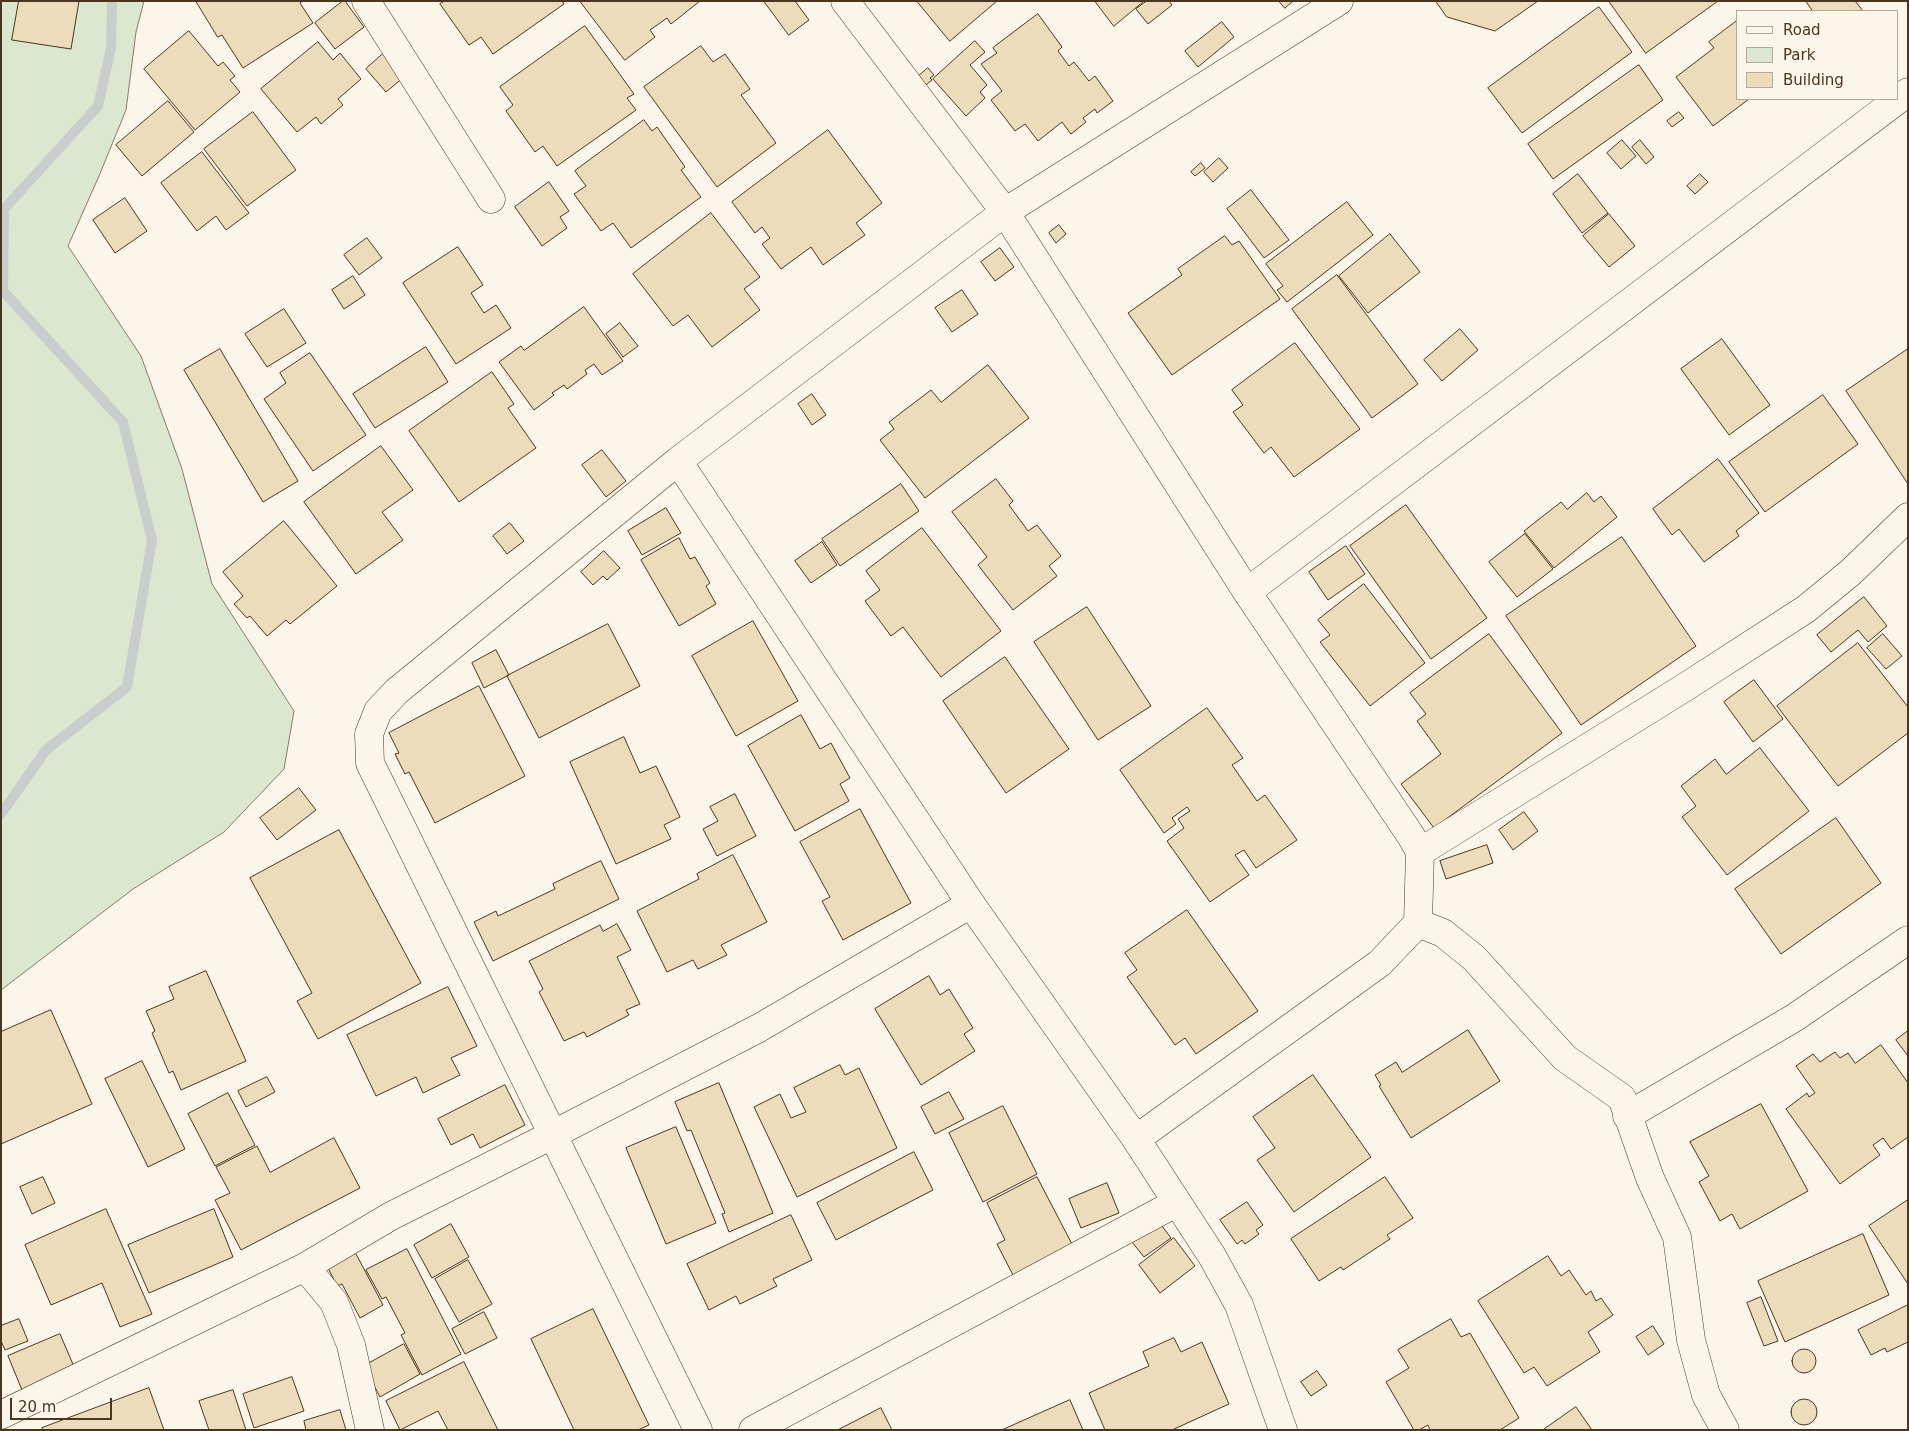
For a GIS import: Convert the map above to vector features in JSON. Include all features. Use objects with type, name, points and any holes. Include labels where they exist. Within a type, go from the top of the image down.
[{"type":"street","points":[[366,1],[491,199]]},
{"type":"street","points":[[845,1],[1005,212],[1247,592],[1420,852],[1418,923],[1380,963],[1136,1139]]},
{"type":"street","points":[[698,1430],[370,763],[369,734],[378,711],[397,691],[678,461],[1005,212],[1339,1]]},
{"type":"street","points":[[1247,592],[1897,100]]},
{"type":"street","points":[[678,461],[971,904],[1136,1139],[1212,1256],[1239,1305],[1284,1430]]},
{"type":"street","points":[[1420,852],[1687,686],[1806,609],[1851,572],[1908,517]]},
{"type":"street","points":[[1,1415],[305,1267],[391,1216],[759,1028],[971,904]]},
{"type":"street","points":[[1418,923],[1443,933],[1474,958],[1565,1058],[1622,1098],[1650,1178],[1677,1237],[1691,1340],[1706,1395],[1724,1430]]},
{"type":"street","points":[[1627,1116],[1794,1018],[1908,940]]},
{"type":"street","points":[[753,1430],[1176,1202]]},
{"type":"street","points":[[305,1267],[334,1302],[351,1345],[370,1430]]},
{"type":"green space","points":[[1,1],[144,1],[136,32],[126,110],[68,246],[141,356],[182,469],[212,584],[294,711],[284,769],[224,832],[133,889],[1,990]]},
{"type":"building","points":[[19,1],[79,1],[71,49],[12,40]]},
{"type":"building","points":[[196,1],[303,1],[300,3],[313,23],[243,68],[222,35],[218,37]]},
{"type":"building","points":[[345,1],[364,27],[335,49],[315,23]]},
{"type":"building","points":[[445,1],[562,1],[564,4],[493,54],[481,37],[469,45],[440,4]]},
{"type":"building","points":[[580,1],[700,1],[671,24],[667,18],[650,30],[655,37],[625,60]]},
{"type":"building","points":[[764,1],[795,1],[809,20],[789,35]]},
{"type":"building","points":[[917,1],[997,1],[950,41]]},
{"type":"building","points":[[1095,1],[1144,1],[1114,26]]},
{"type":"building","points":[[1147,1],[1169,1],[1172,5],[1148,24],[1136,9]]},
{"type":"building","points":[[1279,1],[1293,1],[1285,8]]},
{"type":"building","points":[[1436,1],[1538,1],[1495,31],[1447,17]]},
{"type":"building","points":[[1609,1],[1718,1],[1646,53]]},
{"type":"building","points":[[1806,1],[1855,1],[1862,10],[1812,10]]},
{"type":"building","points":[[1599,7],[1632,52],[1522,133],[1488,88]]},
{"type":"building","points":[[1038,14],[1062,47],[1058,51],[1069,66],[1074,62],[1089,81],[1095,76],[1113,101],[1097,113],[1095,109],[1083,118],[1086,122],[1071,134],[1062,122],[1038,141],[1025,124],[1015,131],[991,100],[1002,91],[981,64],[997,53],[993,48]]},
{"type":"building","points":[[1222,22],[1234,37],[1198,67],[1185,51]]},
{"type":"building","points":[[1736,22],[1736,100],[1748,100],[1713,126],[1676,77],[1714,48],[1709,42]]},
{"type":"building","points":[[585,26],[634,94],[627,98],[636,110],[557,166],[543,146],[535,152],[506,111],[513,105],[500,87]]},
{"type":"building","points":[[189,31],[218,66],[223,62],[235,76],[230,80],[240,92],[195,130],[144,69]]},
{"type":"building","points":[[975,41],[985,52],[970,65],[987,85],[980,92],[985,98],[966,116],[933,79]]},
{"type":"building","points":[[318,42],[333,60],[340,53],[361,79],[338,99],[343,105],[321,124],[316,117],[297,132],[261,89]]},
{"type":"building","points":[[701,46],[713,62],[725,54],[750,89],[741,95],[776,143],[717,187],[644,87]]},
{"type":"building","points":[[384,53],[404,77],[386,92],[366,69]]},
{"type":"building","points":[[1639,65],[1663,100],[1553,179],[1528,144]]},
{"type":"building","points":[[928,68],[934,75],[930,78],[932,80],[926,85],[914,80]]},
{"type":"building","points":[[168,101],[194,132],[142,176],[116,145]]},
{"type":"building","points":[[253,112],[296,170],[247,206],[204,149]]},
{"type":"building","points":[[1679,112],[1684,118],[1672,127],[1667,121]]},
{"type":"building","points":[[644,120],[652,131],[657,127],[685,167],[681,170],[701,197],[631,248],[613,223],[601,231],[574,194],[586,186],[575,171]]},
{"type":"building","points":[[828,130],[882,203],[856,223],[865,235],[823,265],[811,247],[781,269],[762,244],[770,238],[762,227],[755,233],[732,202]]},
{"type":"building","points":[[1622,140],[1636,156],[1621,169],[1607,153]]},
{"type":"building","points":[[1640,140],[1654,157],[1646,164],[1632,147]]},
{"type":"building","points":[[202,152],[249,213],[226,230],[216,216],[197,231],[161,183]]},
{"type":"building","points":[[1219,158],[1228,168],[1213,182],[1204,172]]},
{"type":"building","points":[[1201,163],[1205,168],[1195,176],[1191,172]]},
{"type":"building","points":[[1578,174],[1608,213],[1582,233],[1553,194]]},
{"type":"building","points":[[1700,174],[1708,182],[1695,194],[1687,186]]},
{"type":"building","points":[[549,182],[569,211],[560,217],[567,228],[542,246],[515,207]]},
{"type":"building","points":[[1251,190],[1289,240],[1264,258],[1227,209]]},
{"type":"building","points":[[125,198],[147,231],[115,253],[93,220]]},
{"type":"building","points":[[1347,202],[1373,235],[1287,302],[1277,290],[1283,286],[1266,264]]},
{"type":"building","points":[[711,213],[760,277],[744,289],[760,310],[712,347],[688,315],[673,326],[633,274]]},
{"type":"building","points":[[1609,214],[1635,246],[1609,267],[1583,236]]},
{"type":"building","points":[[1059,225],[1066,234],[1056,243],[1049,233]]},
{"type":"building","points":[[1390,234],[1420,272],[1368,313],[1339,276]]},
{"type":"building","points":[[1225,236],[1232,245],[1239,241],[1280,299],[1172,375],[1128,313],[1182,275],[1178,269]]},
{"type":"building","points":[[367,238],[382,258],[359,275],[344,255]]},
{"type":"building","points":[[458,247],[483,285],[471,293],[484,313],[496,305],[511,328],[456,364],[403,283]]},
{"type":"building","points":[[1000,248],[1014,267],[995,281],[981,262]]},
{"type":"building","points":[[1337,275],[1418,384],[1372,418],[1292,309]]},
{"type":"building","points":[[353,276],[365,295],[344,309],[332,290]]},
{"type":"building","points":[[962,290],[978,314],[952,332],[935,308]]},
{"type":"building","points":[[584,307],[623,361],[602,375],[594,364],[585,370],[587,374],[567,389],[564,385],[552,393],[554,395],[534,410],[499,362],[521,346],[524,350]]},
{"type":"building","points":[[284,309],[306,343],[267,367],[245,334]]},
{"type":"building","points":[[620,323],[638,346],[623,357],[606,334]]},
{"type":"building","points":[[1460,329],[1478,350],[1442,381],[1424,360]]},
{"type":"building","points":[[1722,339],[1770,405],[1729,435],[1681,369]]},
{"type":"building","points":[[1295,343],[1360,429],[1294,477],[1271,447],[1264,453],[1233,412],[1243,405],[1232,390]]},
{"type":"building","points":[[426,347],[448,382],[375,428],[353,394]]},
{"type":"building","points":[[220,349],[298,481],[263,502],[184,370]]},
{"type":"building","points":[[1908,349],[1908,484],[1846,391]]},
{"type":"building","points":[[310,353],[366,435],[313,471],[264,399],[286,383],[280,373]]},
{"type":"building","points":[[988,365],[1029,418],[925,498],[880,440],[894,429],[889,422],[931,390],[941,402]]},
{"type":"building","points":[[492,372],[514,404],[508,408],[536,448],[459,502],[409,431]]},
{"type":"building","points":[[812,394],[826,415],[812,425],[798,404]]},
{"type":"building","points":[[1823,395],[1858,444],[1765,512],[1729,462]]},
{"type":"building","points":[[381,446],[413,490],[382,512],[403,540],[356,574],[304,502]]},
{"type":"building","points":[[602,450],[626,481],[606,497],[582,465]]},
{"type":"building","points":[[1718,459],[1759,513],[1736,531],[1739,536],[1704,562],[1679,529],[1672,535],[1653,509]]},
{"type":"building","points":[[996,479],[1013,501],[1009,505],[1028,531],[1037,525],[1061,556],[1049,566],[1057,576],[1013,610],[978,565],[987,557],[952,512]]},
{"type":"building","points":[[901,484],[919,511],[840,566],[822,539]]},
{"type":"building","points":[[1587,493],[1594,502],[1601,496],[1617,517],[1554,568],[1524,531],[1561,502],[1567,509]]},
{"type":"building","points":[[1406,505],[1487,618],[1431,659],[1350,546]]},
{"type":"building","points":[[666,508],[681,533],[642,555],[628,531]]},
{"type":"building","points":[[284,521],[337,586],[290,624],[286,620],[267,636],[250,616],[247,618],[234,604],[243,596],[223,572]]},
{"type":"building","points":[[510,523],[524,541],[507,554],[493,536]]},
{"type":"building","points":[[922,528],[1001,631],[941,677],[903,627],[891,636],[865,601],[880,590],[866,571]]},
{"type":"building","points":[[1525,534],[1553,569],[1517,597],[1489,562]]},
{"type":"building","points":[[1622,537],[1696,646],[1581,725],[1506,616]]},
{"type":"building","points":[[679,538],[690,559],[695,557],[710,583],[706,586],[716,604],[679,626],[641,560]]},
{"type":"building","points":[[822,542],[837,565],[811,583],[795,561]]},
{"type":"building","points":[[1346,546],[1365,574],[1328,600],[1309,572]]},
{"type":"building","points":[[604,551],[620,568],[607,580],[603,576],[593,585],[581,572]]},
{"type":"building","points":[[1364,584],[1425,663],[1370,706],[1320,642],[1330,635],[1318,620]]},
{"type":"building","points":[[1864,597],[1887,626],[1868,642],[1858,630],[1831,652],[1817,635]]},
{"type":"building","points":[[1087,607],[1151,706],[1098,740],[1034,642]]},
{"type":"building","points":[[753,621],[798,701],[736,736],[692,656]]},
{"type":"building","points":[[608,624],[640,686],[539,738],[507,676]]},
{"type":"building","points":[[1489,634],[1562,733],[1434,828],[1401,784],[1441,754],[1417,721],[1426,714],[1410,693]]},
{"type":"building","points":[[1883,634],[1902,656],[1886,669],[1867,648]]},
{"type":"building","points":[[1858,643],[1908,707],[1908,733],[1838,786],[1777,706]]},
{"type":"building","points":[[496,650],[509,675],[484,688],[472,663]]},
{"type":"building","points":[[1005,657],[1069,749],[1006,793],[943,701]]},
{"type":"building","points":[[1754,680],[1783,719],[1753,742],[1724,702]]},
{"type":"building","points":[[479,686],[525,776],[435,823],[409,772],[405,774],[395,754],[399,753],[389,733]]},
{"type":"building","points":[[1207,708],[1243,758],[1232,765],[1257,801],[1265,795],[1297,840],[1256,868],[1244,850],[1235,855],[1249,875],[1210,902],[1167,841],[1184,828],[1178,819],[1190,811],[1187,807],[1172,818],[1176,824],[1164,833],[1120,770]]},
{"type":"building","points":[[801,715],[820,749],[831,743],[850,778],[840,784],[849,801],[795,831],[748,746]]},
{"type":"building","points":[[624,737],[640,773],[656,766],[680,817],[664,825],[671,839],[616,864],[570,762]]},
{"type":"building","points":[[1760,748],[1809,811],[1727,875],[1682,817],[1696,806],[1681,786],[1715,759],[1726,774]]},
{"type":"building","points":[[299,788],[316,810],[277,840],[260,818]]},
{"type":"building","points":[[735,794],[756,836],[717,856],[703,829],[718,821],[710,807]]},
{"type":"building","points":[[860,809],[911,903],[843,940],[822,901],[830,897],[800,842]]},
{"type":"building","points":[[1524,812],[1538,831],[1513,850],[1499,830]]},
{"type":"building","points":[[1836,818],[1881,883],[1781,954],[1735,889]]},
{"type":"building","points":[[339,830],[421,983],[318,1039],[297,1001],[312,993],[250,878]]},
{"type":"building","points":[[1487,845],[1493,863],[1446,879],[1440,861]]},
{"type":"building","points":[[733,855],[767,922],[721,945],[727,955],[698,969],[693,960],[667,972],[637,911],[699,879],[697,874]]},
{"type":"building","points":[[601,861],[619,899],[493,961],[474,922],[496,911],[498,916],[555,889],[553,884]]},
{"type":"building","points":[[1187,910],[1258,1011],[1196,1054],[1185,1038],[1175,1045],[1127,977],[1137,970],[1125,953]]},
{"type":"building","points":[[617,924],[631,950],[617,957],[640,1004],[626,1010],[629,1015],[587,1037],[584,1032],[564,1041],[539,992],[543,989],[529,961],[600,925],[603,931]]},
{"type":"building","points":[[206,971],[246,1061],[181,1090],[173,1071],[169,1073],[152,1033],[155,1031],[146,1011],[174,999],[169,987]]},
{"type":"building","points":[[929,976],[940,995],[949,989],[973,1028],[964,1034],[975,1051],[921,1085],[875,1009]]},
{"type":"building","points":[[448,987],[477,1046],[451,1058],[460,1075],[423,1093],[416,1077],[376,1096],[347,1035]]},
{"type":"building","points":[[51,1010],[92,1104],[1,1144],[1,1032]]},
{"type":"building","points":[[1468,1030],[1500,1081],[1411,1138],[1379,1086],[1381,1085],[1375,1075],[1396,1062],[1402,1072]]},
{"type":"building","points":[[1908,1031],[1908,1056],[1896,1040]]},
{"type":"building","points":[[1881,1045],[1908,1083],[1908,1137],[1891,1149],[1883,1138],[1873,1145],[1880,1155],[1840,1184],[1786,1109],[1807,1093],[1809,1097],[1815,1093],[1796,1066],[1813,1054],[1820,1062],[1835,1052],[1840,1058],[1848,1053],[1855,1063]]},
{"type":"building","points":[[142,1061],[185,1149],[148,1167],[105,1079]]},
{"type":"building","points":[[840,1065],[845,1075],[859,1068],[897,1148],[797,1197],[754,1107],[780,1094],[791,1118],[806,1112],[794,1088]]},
{"type":"building","points":[[1313,1075],[1371,1157],[1294,1212],[1257,1160],[1275,1148],[1253,1117]]},
{"type":"building","points":[[267,1077],[275,1092],[246,1107],[238,1091]]},
{"type":"building","points":[[719,1083],[773,1213],[729,1232],[722,1214],[725,1213],[691,1130],[687,1131],[675,1102]]},
{"type":"building","points":[[505,1085],[525,1125],[480,1148],[473,1134],[451,1145],[438,1119]]},
{"type":"building","points":[[949,1092],[964,1119],[935,1134],[921,1107]]},
{"type":"building","points":[[228,1093],[255,1145],[215,1166],[188,1114]]},
{"type":"building","points":[[1761,1104],[1808,1191],[1740,1229],[1732,1214],[1720,1221],[1699,1182],[1709,1176],[1690,1142]]},
{"type":"building","points":[[1003,1106],[1037,1174],[983,1202],[949,1133]]},
{"type":"building","points":[[676,1127],[716,1223],[666,1244],[626,1148]]},
{"type":"building","points":[[334,1138],[360,1188],[241,1250],[215,1200],[230,1193],[216,1167],[257,1146],[270,1172]]},
{"type":"building","points":[[914,1152],[933,1190],[836,1240],[817,1203]]},
{"type":"building","points":[[43,1177],[55,1203],[32,1214],[20,1187]]},
{"type":"building","points":[[1037,1177],[1072,1244],[1013,1275],[997,1244],[1005,1240],[987,1203]]},
{"type":"building","points":[[1385,1177],[1413,1218],[1387,1235],[1390,1239],[1343,1270],[1341,1267],[1319,1281],[1291,1239]]},
{"type":"building","points":[[1107,1183],[1119,1213],[1081,1228],[1069,1199]]},
{"type":"building","points":[[1908,1200],[1908,1284],[1869,1226]]},
{"type":"building","points":[[1247,1202],[1263,1225],[1256,1230],[1259,1234],[1245,1244],[1242,1240],[1237,1244],[1220,1220]]},
{"type":"building","points":[[106,1209],[152,1314],[120,1327],[102,1283],[51,1305],[25,1245]]},
{"type":"building","points":[[214,1209],[233,1257],[149,1293],[128,1245]]},
{"type":"building","points":[[791,1215],[812,1260],[773,1279],[777,1286],[740,1304],[736,1296],[709,1310],[687,1264]]},
{"type":"building","points":[[1159,1222],[1171,1238],[1144,1257],[1132,1242]]},
{"type":"building","points":[[451,1224],[469,1257],[432,1278],[414,1245]]},
{"type":"building","points":[[1863,1234],[1889,1295],[1785,1342],[1758,1281]]},
{"type":"building","points":[[1174,1238],[1195,1266],[1160,1293],[1139,1265]]},
{"type":"building","points":[[407,1249],[461,1354],[422,1375],[401,1335],[405,1333],[386,1297],[382,1299],[366,1270]]},
{"type":"building","points":[[355,1252],[383,1305],[360,1318],[342,1284],[337,1286],[327,1266]]},
{"type":"building","points":[[1548,1256],[1561,1276],[1569,1270],[1586,1295],[1591,1291],[1596,1301],[1601,1298],[1613,1315],[1588,1332],[1600,1352],[1547,1386],[1534,1367],[1524,1373],[1478,1301]]},
{"type":"building","points":[[468,1260],[492,1304],[459,1322],[435,1279]]},
{"type":"building","points":[[1761,1297],[1778,1341],[1764,1346],[1747,1303]]},
{"type":"building","points":[[1908,1305],[1908,1342],[1887,1352],[1885,1348],[1871,1355],[1858,1330]]},
{"type":"building","points":[[593,1309],[649,1425],[638,1430],[574,1430],[531,1339]]},
{"type":"building","points":[[484,1312],[497,1338],[465,1354],[452,1329]]},
{"type":"building","points":[[19,1319],[28,1341],[5,1350],[1,1341],[1,1326]]},
{"type":"building","points":[[1451,1319],[1461,1337],[1470,1333],[1519,1418],[1500,1430],[1430,1430],[1428,1425],[1419,1430],[1414,1430],[1386,1382],[1409,1368],[1398,1350]]},
{"type":"building","points":[[1653,1326],[1664,1344],[1648,1355],[1636,1337]]},
{"type":"building","points":[[60,1334],[75,1369],[22,1390],[8,1356]]},
{"type":"building","points":[[1174,1338],[1181,1352],[1202,1342],[1229,1404],[1172,1430],[1105,1430],[1089,1393],[1149,1366],[1143,1352]]},
{"type":"building","points":[[404,1344],[420,1374],[380,1397],[364,1366]]},
{"type":"building","points":[[1804,1349],[1813,1352],[1816,1361],[1813,1370],[1804,1373],[1795,1370],[1792,1361],[1795,1352]]},
{"type":"building","points":[[464,1362],[498,1430],[448,1430],[438,1411],[400,1430],[386,1401]]},
{"type":"building","points":[[1317,1371],[1327,1385],[1311,1396],[1301,1382]]},
{"type":"building","points":[[292,1377],[304,1411],[254,1428],[243,1394]]},
{"type":"building","points":[[149,1388],[164,1430],[43,1430],[42,1428]]},
{"type":"building","points":[[233,1390],[246,1430],[209,1430],[199,1401]]},
{"type":"building","points":[[1804,1399],[1813,1403],[1817,1412],[1813,1421],[1804,1425],[1795,1421],[1791,1412],[1795,1403]]},
{"type":"building","points":[[1070,1400],[1083,1430],[1002,1430]]},
{"type":"building","points":[[1576,1407],[1592,1430],[1543,1430]]},
{"type":"building","points":[[881,1408],[892,1430],[838,1430]]},
{"type":"building","points":[[340,1410],[346,1430],[306,1430],[304,1421]]},
{"type":"waterway","points":[[1,814],[46,750],[127,687],[152,540],[123,422],[3,291],[4,209],[98,106],[111,48],[112,1]]}]
